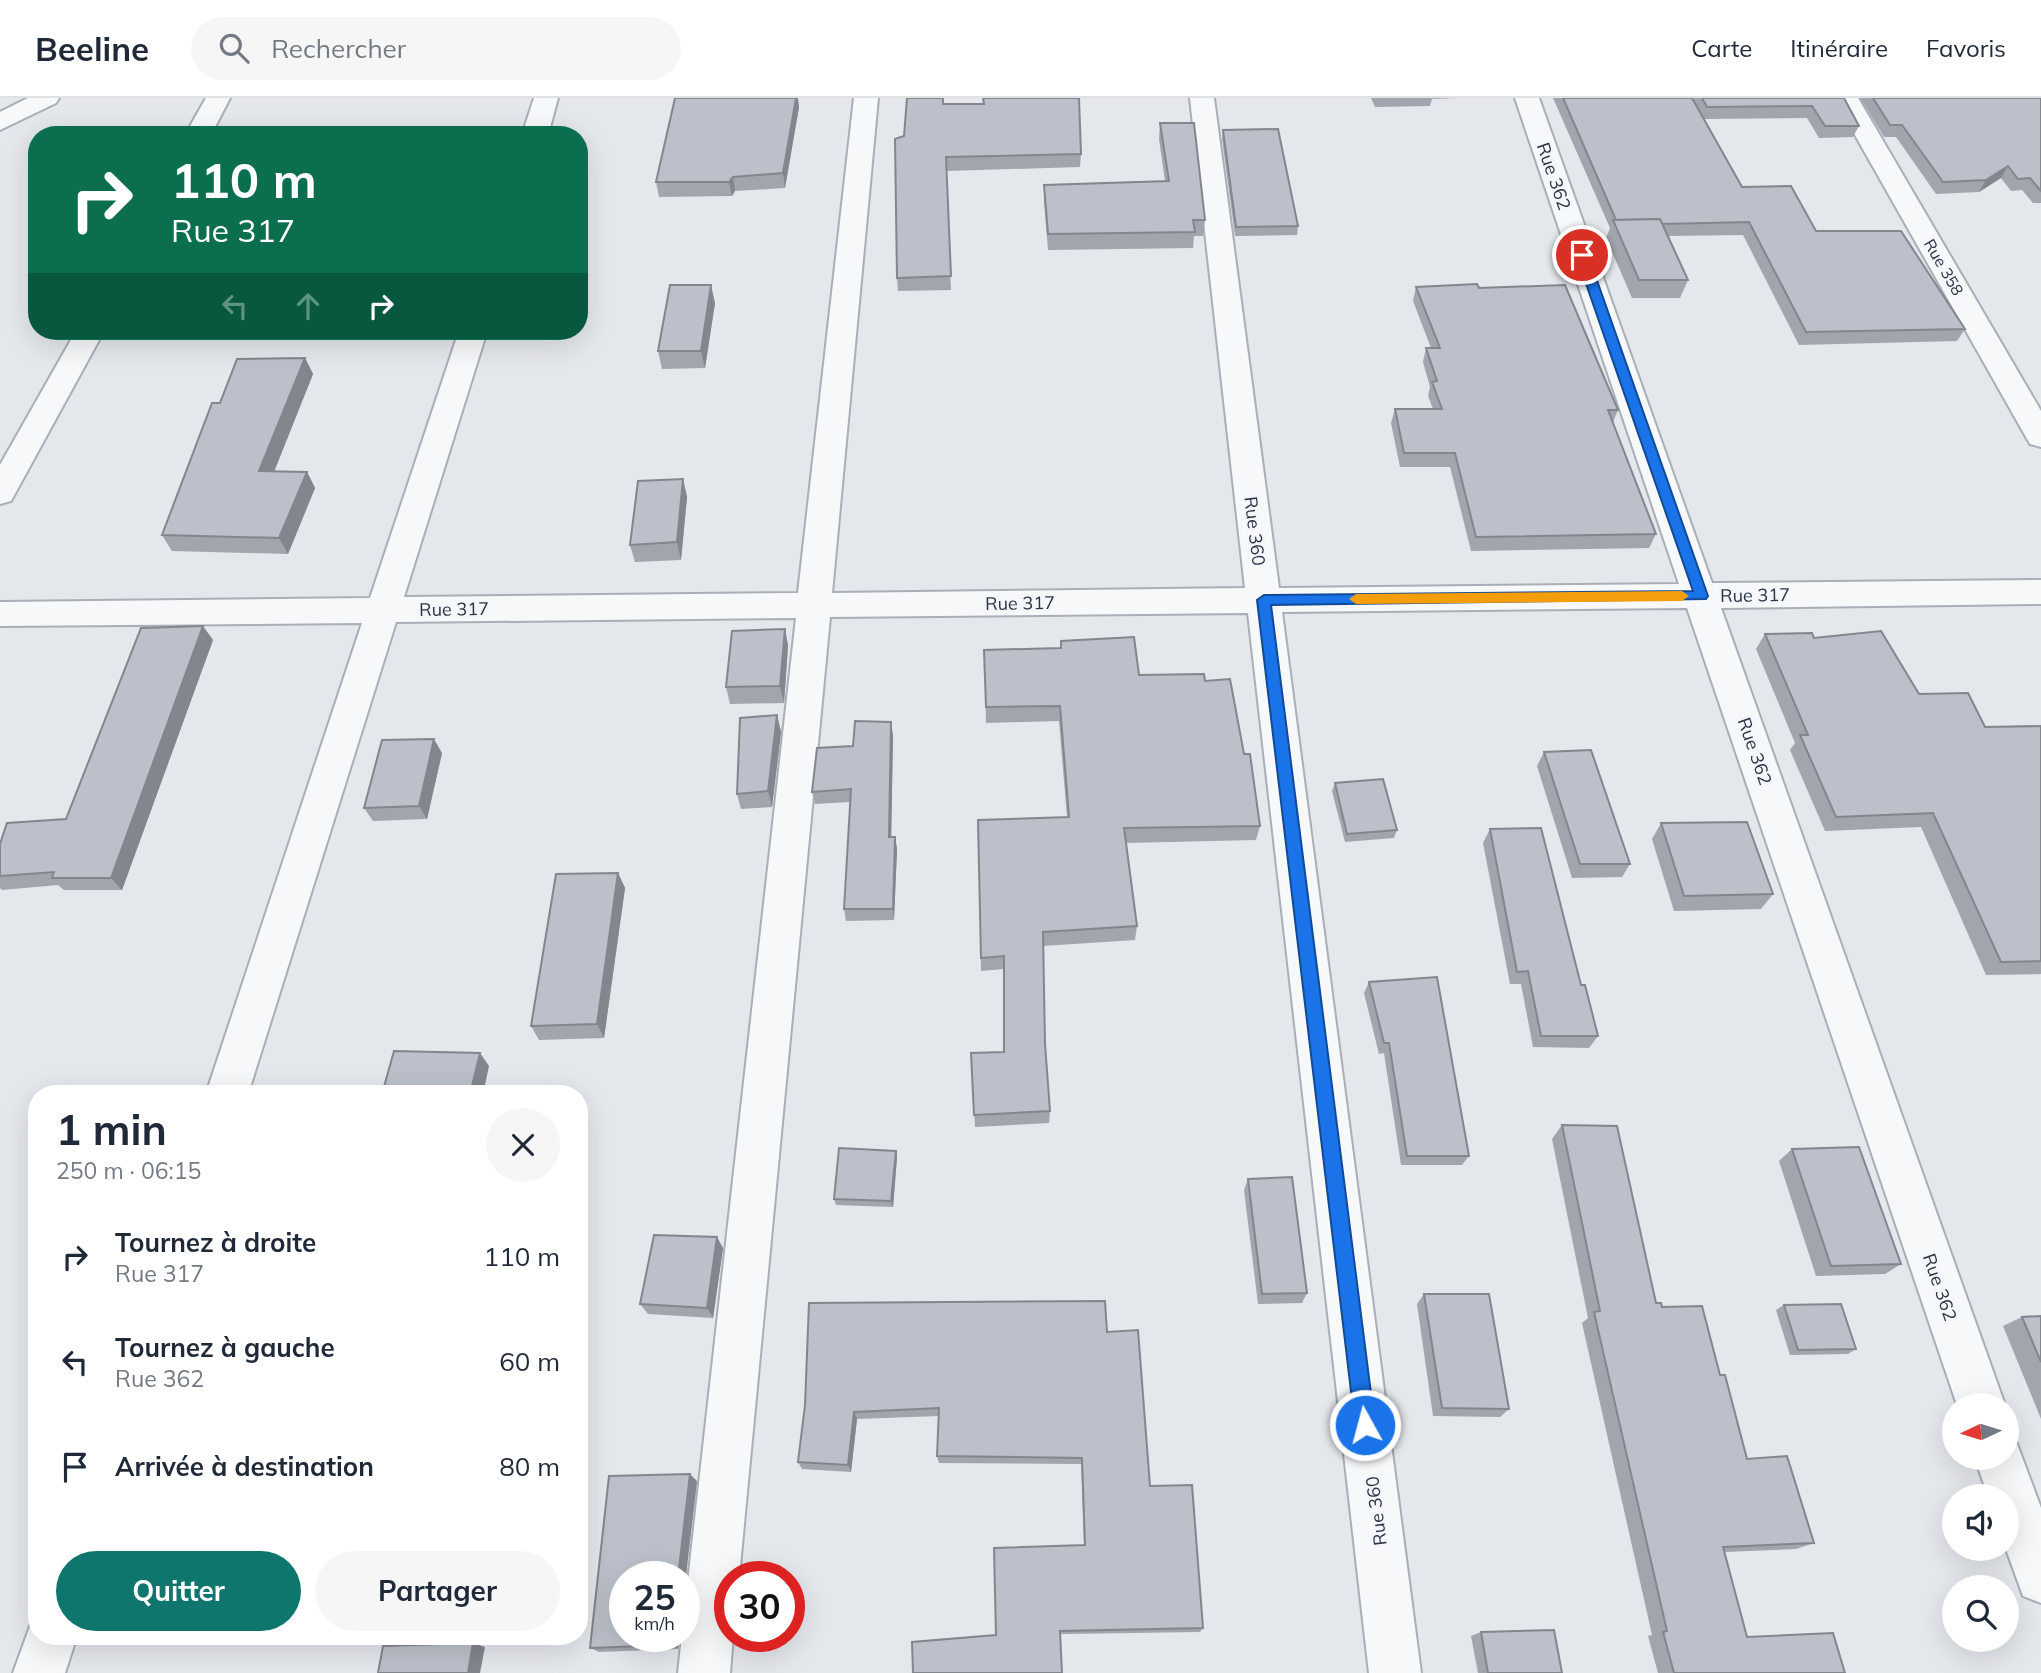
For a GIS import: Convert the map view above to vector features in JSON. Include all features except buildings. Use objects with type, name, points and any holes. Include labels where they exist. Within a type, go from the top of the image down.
[{"type":"street","points":[[0,122],[47,98]]},
{"type":"street","points":[[203,126],[218,98]]},
{"type":"street","points":[[538,126],[547,98]]},
{"type":"street","points":[[704,1673],[816,605],[866,98]]},
{"type":"street","name":"Rue 360","points":[[1202,98],[1395,1673]]},
{"type":"street","name":"Rue 362","points":[[1527,98],[1977,1393]]},
{"type":"street","name":"Rue 358","points":[[1846,98],[2041,436]]},
{"type":"street","points":[[0,493],[85,340]]},
{"type":"street","points":[[230,1085],[470,340]]},
{"type":"street","name":"Rue 317","points":[[0,614],[2041,592]]},
{"type":"street","points":[[2003,1470],[2041,1578]]},
{"type":"street","points":[[38,1673],[48,1645]]},
{"type":"slow traffic","points":[[1356,599],[1682,596]]},
{"type":"route","points":[[1365,1425],[1264,600],[1701,596],[1582,255]]}]
